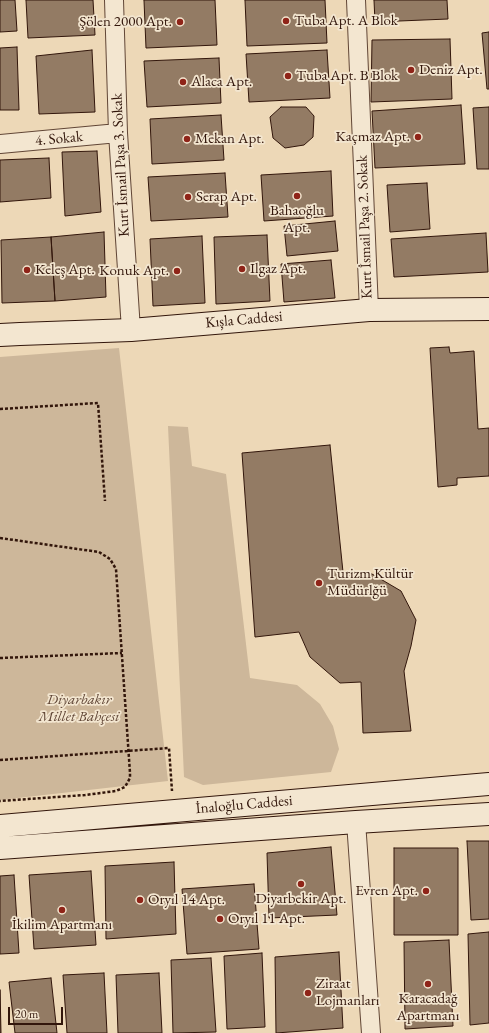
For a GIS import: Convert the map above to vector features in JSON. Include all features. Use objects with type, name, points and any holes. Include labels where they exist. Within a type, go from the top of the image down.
[{"type":"main road","name":"Kışla Caddesi","points":[[0,335],[131,330],[369,310],[489,309]]},
{"type":"main road","name":"İnaloğlu Caddesi","points":[[0,826],[489,784]]},
{"type":"main road","name":"İnaloğlu Caddesi","points":[[0,848],[356,822],[489,814]]},
{"type":"street","name":"Kurt İsmail Paşa 3. Sokak","points":[[114,0],[118,133],[131,330]]},
{"type":"street","name":"Kurt İsmail Paşa 2. Sokak","points":[[356,0],[369,310]]},
{"type":"street","name":"4. Sokak","points":[[0,144],[118,133]]},
{"type":"street","points":[[356,822],[371,1033]]},
{"type":"path","points":[[0,410],[98,403],[105,501]]},
{"type":"path","points":[[0,538],[99,552],[110,559],[116,569],[130,778],[124,787],[116,791],[85,795],[0,801]]},
{"type":"path","points":[[0,658],[122,653]]},
{"type":"path","points":[[0,760],[169,748],[174,811]]},
{"type":"green space","name":"Diyarbakır Millet Bahçesi","points":[[119,348],[168,781],[0,800],[0,357]]},
{"type":"green space","points":[[168,426],[188,427],[192,466],[226,474],[250,678],[297,685],[320,704],[333,726],[339,749],[331,772],[203,785],[184,777]]},
{"type":"building","points":[[0,0],[15,0],[17,31],[0,32]]},
{"type":"building","points":[[26,0],[93,0],[95,35],[28,38]]},
{"type":"building","name":"Şölen 2000 Apt.","points":[[144,0],[215,0],[217,45],[146,48]]},
{"type":"building","name":"Tuba Apt. A Blok","points":[[245,0],[325,0],[327,43],[247,46]]},
{"type":"building","points":[[374,0],[447,0],[448,19],[375,22]]},
{"type":"building","points":[[489,32],[489,89],[487,89],[482,33]]},
{"type":"building","name":"Deniz Apt.","points":[[450,39],[452,99],[371,102],[372,40]]},
{"type":"building","points":[[17,47],[19,110],[0,110],[0,48]]},
{"type":"building","points":[[92,50],[95,112],[39,114],[36,56]]},
{"type":"building","name":"Tuba Apt. B Blok","points":[[327,50],[330,98],[249,102],[246,54]]},
{"type":"building","name":"Alaca Apt.","points":[[219,58],[221,103],[147,107],[144,61]]},
{"type":"building","name":"Kaçmaz Apt.","points":[[461,105],[465,164],[375,168],[372,111]]},
{"type":"building","points":[[281,107],[306,107],[314,116],[313,137],[304,145],[285,148],[273,138],[270,117]]},
{"type":"building","points":[[489,107],[489,169],[477,169],[473,108]]},
{"type":"building","name":"Mekan Apt.","points":[[221,115],[224,160],[152,164],[150,119]]},
{"type":"building","points":[[97,151],[101,212],[65,216],[62,152]]},
{"type":"building","points":[[49,158],[51,198],[0,202],[0,160]]},
{"type":"building","name":"Bahaoğlu Apt.","points":[[331,171],[333,216],[264,221],[261,175]]},
{"type":"building","name":"Serap Apt.","points":[[225,173],[228,217],[151,221],[148,177]]},
{"type":"building","points":[[427,183],[430,229],[390,232],[387,185]]},
{"type":"building","points":[[335,221],[338,251],[287,256],[284,226]]},
{"type":"building","points":[[104,232],[106,297],[55,301],[51,237]]},
{"type":"building","points":[[486,233],[488,272],[394,277],[391,239]]},
{"type":"building","name":"Ilgaz Apt.","points":[[267,235],[270,301],[216,304],[214,237]]},
{"type":"building","name":"Konuk Apt.","points":[[202,236],[205,303],[153,306],[150,239]]},
{"type":"building","name":"Keleş Apt.","points":[[51,237],[55,301],[2,303],[1,240]]},
{"type":"building","points":[[331,260],[335,298],[284,302],[281,264]]},
{"type":"building","points":[[449,347],[450,353],[474,351],[478,429],[489,428],[489,476],[457,478],[457,485],[438,487],[430,348]]},
{"type":"building","name":"Turizm Kültür Müdürlğü","points":[[330,445],[343,572],[372,574],[401,591],[416,620],[404,671],[411,731],[363,733],[361,682],[340,683],[310,657],[299,632],[255,637],[242,453]]},
{"type":"building","points":[[467,841],[489,841],[489,919],[471,920]]},
{"type":"building","name":"Diyarbekir Apt.","points":[[331,847],[337,915],[269,918],[267,853]]},
{"type":"building","name":"Evren Apt.","points":[[394,848],[458,848],[458,935],[394,935]]},
{"type":"building","name":"Oryıl 14 Apt.","points":[[174,862],[176,934],[106,939],[105,866]]},
{"type":"building","name":"İkilim Apartmanı","points":[[91,871],[96,945],[34,949],[29,875]]},
{"type":"building","points":[[14,875],[19,953],[0,954],[0,876]]},
{"type":"building","name":"Oryıl 11 Apt.","points":[[254,884],[259,949],[187,954],[182,889]]},
{"type":"building","points":[[489,932],[489,1023],[470,1025],[468,934]]},
{"type":"building","name":"Karacadağ Apartmanı","points":[[449,940],[453,1026],[405,1029],[404,942]]},
{"type":"building","name":"Ziraat Lojmanları","points":[[339,952],[343,1028],[276,1033],[275,957]]},
{"type":"building","points":[[262,953],[265,1027],[227,1029],[224,956]]},
{"type":"building","points":[[211,958],[216,1032],[173,1033],[171,960]]},
{"type":"building","points":[[104,973],[107,1033],[67,1033],[63,975]]},
{"type":"building","points":[[159,973],[162,1033],[118,1033],[116,975]]},
{"type":"building","points":[[51,978],[57,1033],[15,1033],[9,982]]},
{"type":"building","points":[[0,990],[1,1033],[0,1033]]},
{"type":"place","name":"Tuba Apt. A Blok","points":[[286,21]]},
{"type":"place","name":"Şölen 2000 Apt.","points":[[180,22]]},
{"type":"place","name":"Deniz Apt.","points":[[411,70]]},
{"type":"place","name":"Tuba Apt. B Blok","points":[[288,76]]},
{"type":"place","name":"Alaca Apt.","points":[[183,82]]},
{"type":"place","name":"Kaçmaz Apt.","points":[[418,137]]},
{"type":"place","name":"Mekan Apt.","points":[[187,139]]},
{"type":"place","name":"Bahaoğlu Apt.","points":[[297,196]]},
{"type":"place","name":"Serap Apt.","points":[[188,197]]},
{"type":"place","name":"Ilgaz Apt.","points":[[242,269]]},
{"type":"place","name":"Keleş Apt.","points":[[27,270]]},
{"type":"place","name":"Konuk Apt.","points":[[177,271]]},
{"type":"place","name":"Turizm Kültür Müdürlğü","points":[[319,583]]},
{"type":"place","name":"Diyarbekir Apt.","points":[[301,884]]},
{"type":"place","name":"Evren Apt.","points":[[426,891]]},
{"type":"place","name":"Oryıl 14 Apt.","points":[[140,900]]},
{"type":"place","name":"İkilim Apartmanı","points":[[62,910]]},
{"type":"place","name":"Oryıl 11 Apt.","points":[[220,919]]},
{"type":"place","name":"Karacadağ Apartmanı","points":[[428,984]]},
{"type":"place","name":"Ziraat Lojmanları","points":[[308,993]]}]
